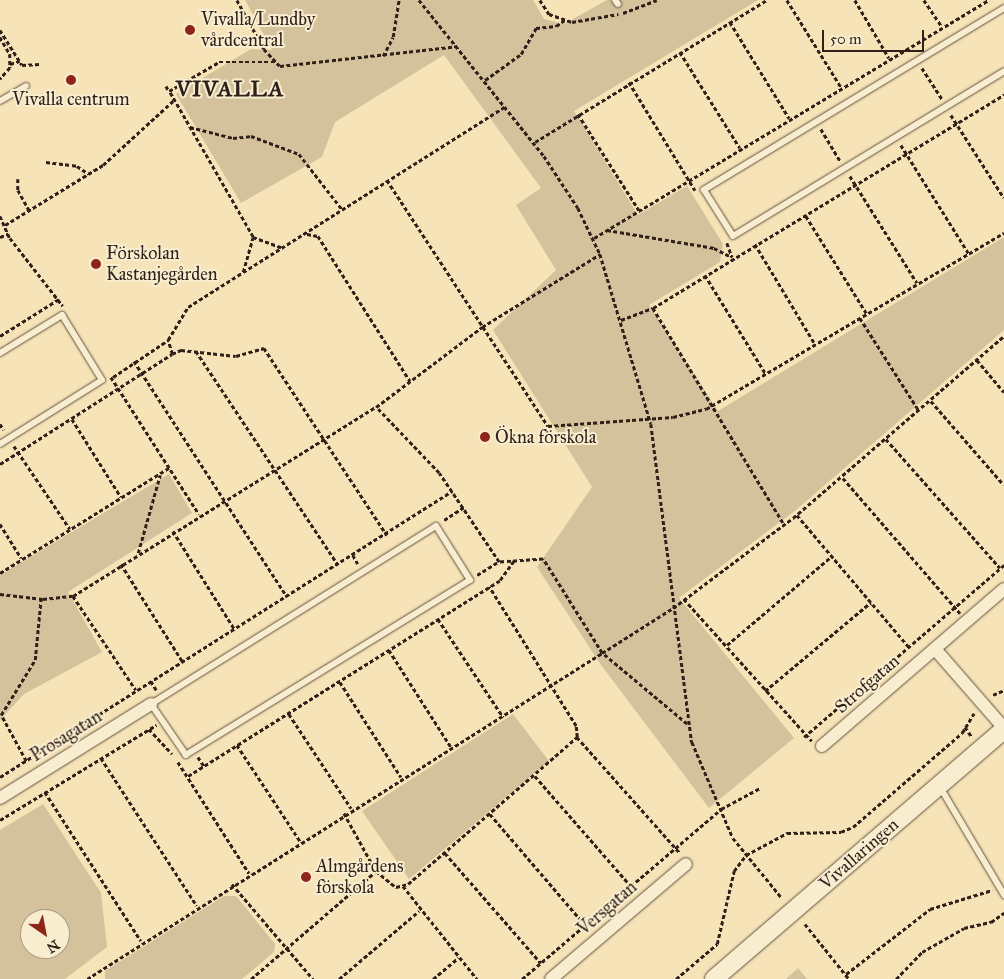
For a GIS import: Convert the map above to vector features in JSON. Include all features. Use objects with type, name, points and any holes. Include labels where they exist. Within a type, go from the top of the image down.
[{"type":"street","name":"Strofgatan","points":[[822,746],[1004,589]]},
{"type":"street","points":[[935,649],[1004,729]]},
{"type":"street","name":"Prosagatan","points":[[0,798],[152,704]]},
{"type":"street","name":"Vivallaringen","points":[[714,979],[1004,729]]},
{"type":"street","name":"Versgatan","points":[[551,979],[686,864]]},
{"type":"lane","points":[[1004,8],[704,190],[733,236],[1004,72]]},
{"type":"lane","points":[[0,101],[26,86]]},
{"type":"lane","points":[[0,353],[62,315],[102,380],[0,444]]},
{"type":"lane","points":[[436,526],[470,580],[186,755],[152,704],[436,526]]},
{"type":"lane","points":[[939,786],[1002,891]]},
{"type":"path","points":[[237,0],[274,62]]},
{"type":"path","points":[[383,56],[393,38],[399,0]]},
{"type":"path","points":[[419,0],[535,142],[593,238],[600,254],[649,418],[687,724],[721,809],[746,855],[782,898]]},
{"type":"path","points":[[540,0],[549,14],[565,19],[598,18],[657,0]]},
{"type":"path","points":[[535,142],[629,82],[767,0]]},
{"type":"path","points":[[787,0],[841,87]]},
{"type":"path","points":[[855,0],[889,58]]},
{"type":"path","points":[[924,0],[942,27]]},
{"type":"path","points":[[593,238],[789,118],[988,0]]},
{"type":"path","points":[[485,80],[521,54],[536,28],[556,26],[565,19]]},
{"type":"path","points":[[730,22],[789,118]]},
{"type":"path","points":[[0,30],[22,65],[40,64]]},
{"type":"path","points":[[0,37],[10,64]]},
{"type":"path","points":[[169,91],[219,62],[274,62],[300,67],[457,46]]},
{"type":"path","points":[[909,47],[1004,198]]},
{"type":"path","points":[[680,52],[740,148]]},
{"type":"path","points":[[0,79],[10,64],[20,61]]},
{"type":"path","points":[[629,82],[688,179]]},
{"type":"path","points":[[166,86],[253,237],[281,247]]},
{"type":"path","points":[[621,320],[653,308],[732,258],[806,216],[1004,94]]},
{"type":"path","points":[[5,225],[89,174],[174,100]]},
{"type":"path","points":[[113,377],[134,361],[168,340],[188,307],[506,106]]},
{"type":"path","points":[[808,107],[917,283]]},
{"type":"path","points":[[578,114],[639,210]]},
{"type":"path","points":[[190,127],[285,146],[312,168],[342,209]]},
{"type":"path","points":[[896,137],[970,254]]},
{"type":"path","points":[[46,162],[76,166],[89,174]]},
{"type":"path","points":[[18,179],[18,190],[29,210]]},
{"type":"path","points":[[387,180],[548,426],[689,414],[714,405],[1004,233]]},
{"type":"path","points":[[0,216],[8,234],[59,299],[62,315]]},
{"type":"path","points":[[806,216],[867,314]]},
{"type":"path","points":[[607,230],[714,248],[732,258]]},
{"type":"path","points":[[0,237],[8,234]]},
{"type":"path","points":[[305,234],[318,236],[410,381]]},
{"type":"path","points":[[242,273],[253,237]]},
{"type":"path","points":[[755,244],[816,344]]},
{"type":"path","points":[[0,594],[41,598],[74,596],[199,514],[376,407],[482,327],[600,254]]},
{"type":"path","points":[[705,275],[766,374]]},
{"type":"path","points":[[0,336],[59,299]]},
{"type":"path","points":[[653,308],[714,405],[783,523]]},
{"type":"path","points":[[860,318],[918,409]]},
{"type":"path","points":[[87,979],[141,942],[351,808],[502,717],[673,608],[843,478],[918,409],[931,400],[1004,336]]},
{"type":"path","points":[[168,340],[172,354]]},
{"type":"path","points":[[0,464],[143,376],[172,354],[196,351],[236,356],[264,348],[326,437],[387,535]]},
{"type":"path","points":[[196,351],[264,456],[276,467],[338,565]]},
{"type":"path","points":[[977,360],[1004,392]]},
{"type":"path","points":[[134,361],[225,498],[287,597]]},
{"type":"path","points":[[121,389],[199,514]]},
{"type":"path","points":[[931,400],[1004,485]]},
{"type":"path","points":[[376,407],[464,506],[499,562]]},
{"type":"path","points":[[72,419],[121,497]]},
{"type":"path","points":[[886,439],[1000,568]]},
{"type":"path","points":[[21,450],[70,529]]},
{"type":"path","points":[[0,573],[169,468]]},
{"type":"path","points":[[138,553],[160,474]]},
{"type":"path","points":[[843,478],[955,608]]},
{"type":"path","points":[[0,777],[387,535],[452,491]]},
{"type":"path","points":[[436,526],[464,506]]},
{"type":"path","points":[[797,515],[909,647]]},
{"type":"path","points":[[0,524],[22,558]]},
{"type":"path","points":[[173,531],[235,630]]},
{"type":"path","points":[[727,645],[832,556]]},
{"type":"path","points":[[470,580],[499,562],[543,559],[602,653],[687,724]]},
{"type":"path","points":[[188,776],[489,587],[509,572],[514,561]]},
{"type":"path","points":[[121,564],[183,662]]},
{"type":"path","points":[[804,737],[1004,565]]},
{"type":"path","points":[[489,587],[576,726],[577,737],[676,847],[686,864]]},
{"type":"path","points":[[74,596],[136,691]]},
{"type":"path","points":[[26,761],[1,715],[35,660],[41,598]]},
{"type":"path","points":[[684,599],[727,645],[804,737],[822,746]]},
{"type":"path","points":[[764,691],[871,602]]},
{"type":"path","points":[[438,619],[502,717]]},
{"type":"path","points":[[388,650],[451,748]]},
{"type":"path","points":[[339,681],[401,777]]},
{"type":"path","points":[[989,699],[1004,690]]},
{"type":"path","points":[[676,979],[717,944],[734,870],[746,855],[787,834],[841,832],[853,827],[965,727],[979,708]]},
{"type":"path","points":[[288,713],[351,808]]},
{"type":"path","points":[[0,820],[164,721]]},
{"type":"path","points":[[965,727],[977,745]]},
{"type":"path","points":[[149,729],[188,776],[249,873]]},
{"type":"path","points":[[344,813],[376,871],[396,888],[402,886],[445,853],[577,737]]},
{"type":"path","points":[[237,745],[300,841]]},
{"type":"path","points":[[101,758],[197,906]]},
{"type":"path","points":[[535,775],[631,886]]},
{"type":"path","points":[[522,979],[721,809],[760,788]]},
{"type":"path","points":[[45,792],[141,942]]},
{"type":"path","points":[[490,814],[586,925]]},
{"type":"path","points":[[445,853],[541,963]]},
{"type":"path","points":[[251,979],[376,871]]},
{"type":"path","points":[[232,884],[313,979]]},
{"type":"path","points":[[402,886],[419,911],[477,979]]},
{"type":"path","points":[[846,974],[930,910],[1002,891]]},
{"type":"path","points":[[339,979],[419,911]]},
{"type":"path","points":[[896,979],[922,952],[964,928],[991,922],[1004,913]]},
{"type":"path","points":[[805,924],[849,979]]},
{"type":"path","points":[[434,979],[458,958]]},
{"type":"shaded area","points":[[245,0],[533,0],[544,19],[564,24],[607,0],[758,0],[574,111],[638,215],[687,186],[723,244],[720,262],[649,305],[718,411],[1004,237],[1004,330],[796,510],[679,598],[794,738],[709,808],[601,665],[537,567],[592,487],[493,330],[556,270],[516,205],[541,188],[444,55],[335,122],[322,157],[241,203],[176,94],[251,49],[272,50]]},
{"type":"shaded area","points":[[169,474],[192,513],[68,592],[102,652],[24,694],[0,720],[0,575]]},
{"type":"shaded area","points":[[513,714],[549,761],[409,879],[362,811]]},
{"type":"shaded area","points":[[43,804],[101,893],[107,947],[65,979],[0,979],[0,830]]},
{"type":"shaded area","points":[[224,896],[236,896],[275,944],[274,952],[242,979],[105,979],[105,971]]},
{"type":"shaded area","points":[[798,968],[807,979],[786,979]]},
{"type":"place","name":"Vivalla/Lundby vårdcentral","points":[[190,30]]},
{"type":"place","name":"Vivalla centrum","points":[[71,80]]},
{"type":"place","name":"Förskolan Kastanjegården","points":[[96,264]]},
{"type":"place","name":"Ökna förskola","points":[[485,437]]},
{"type":"place","name":"Almgårdens förskola","points":[[306,877]]},
{"type":"district","name":"VIVALLA","points":[[230,89]]}]
